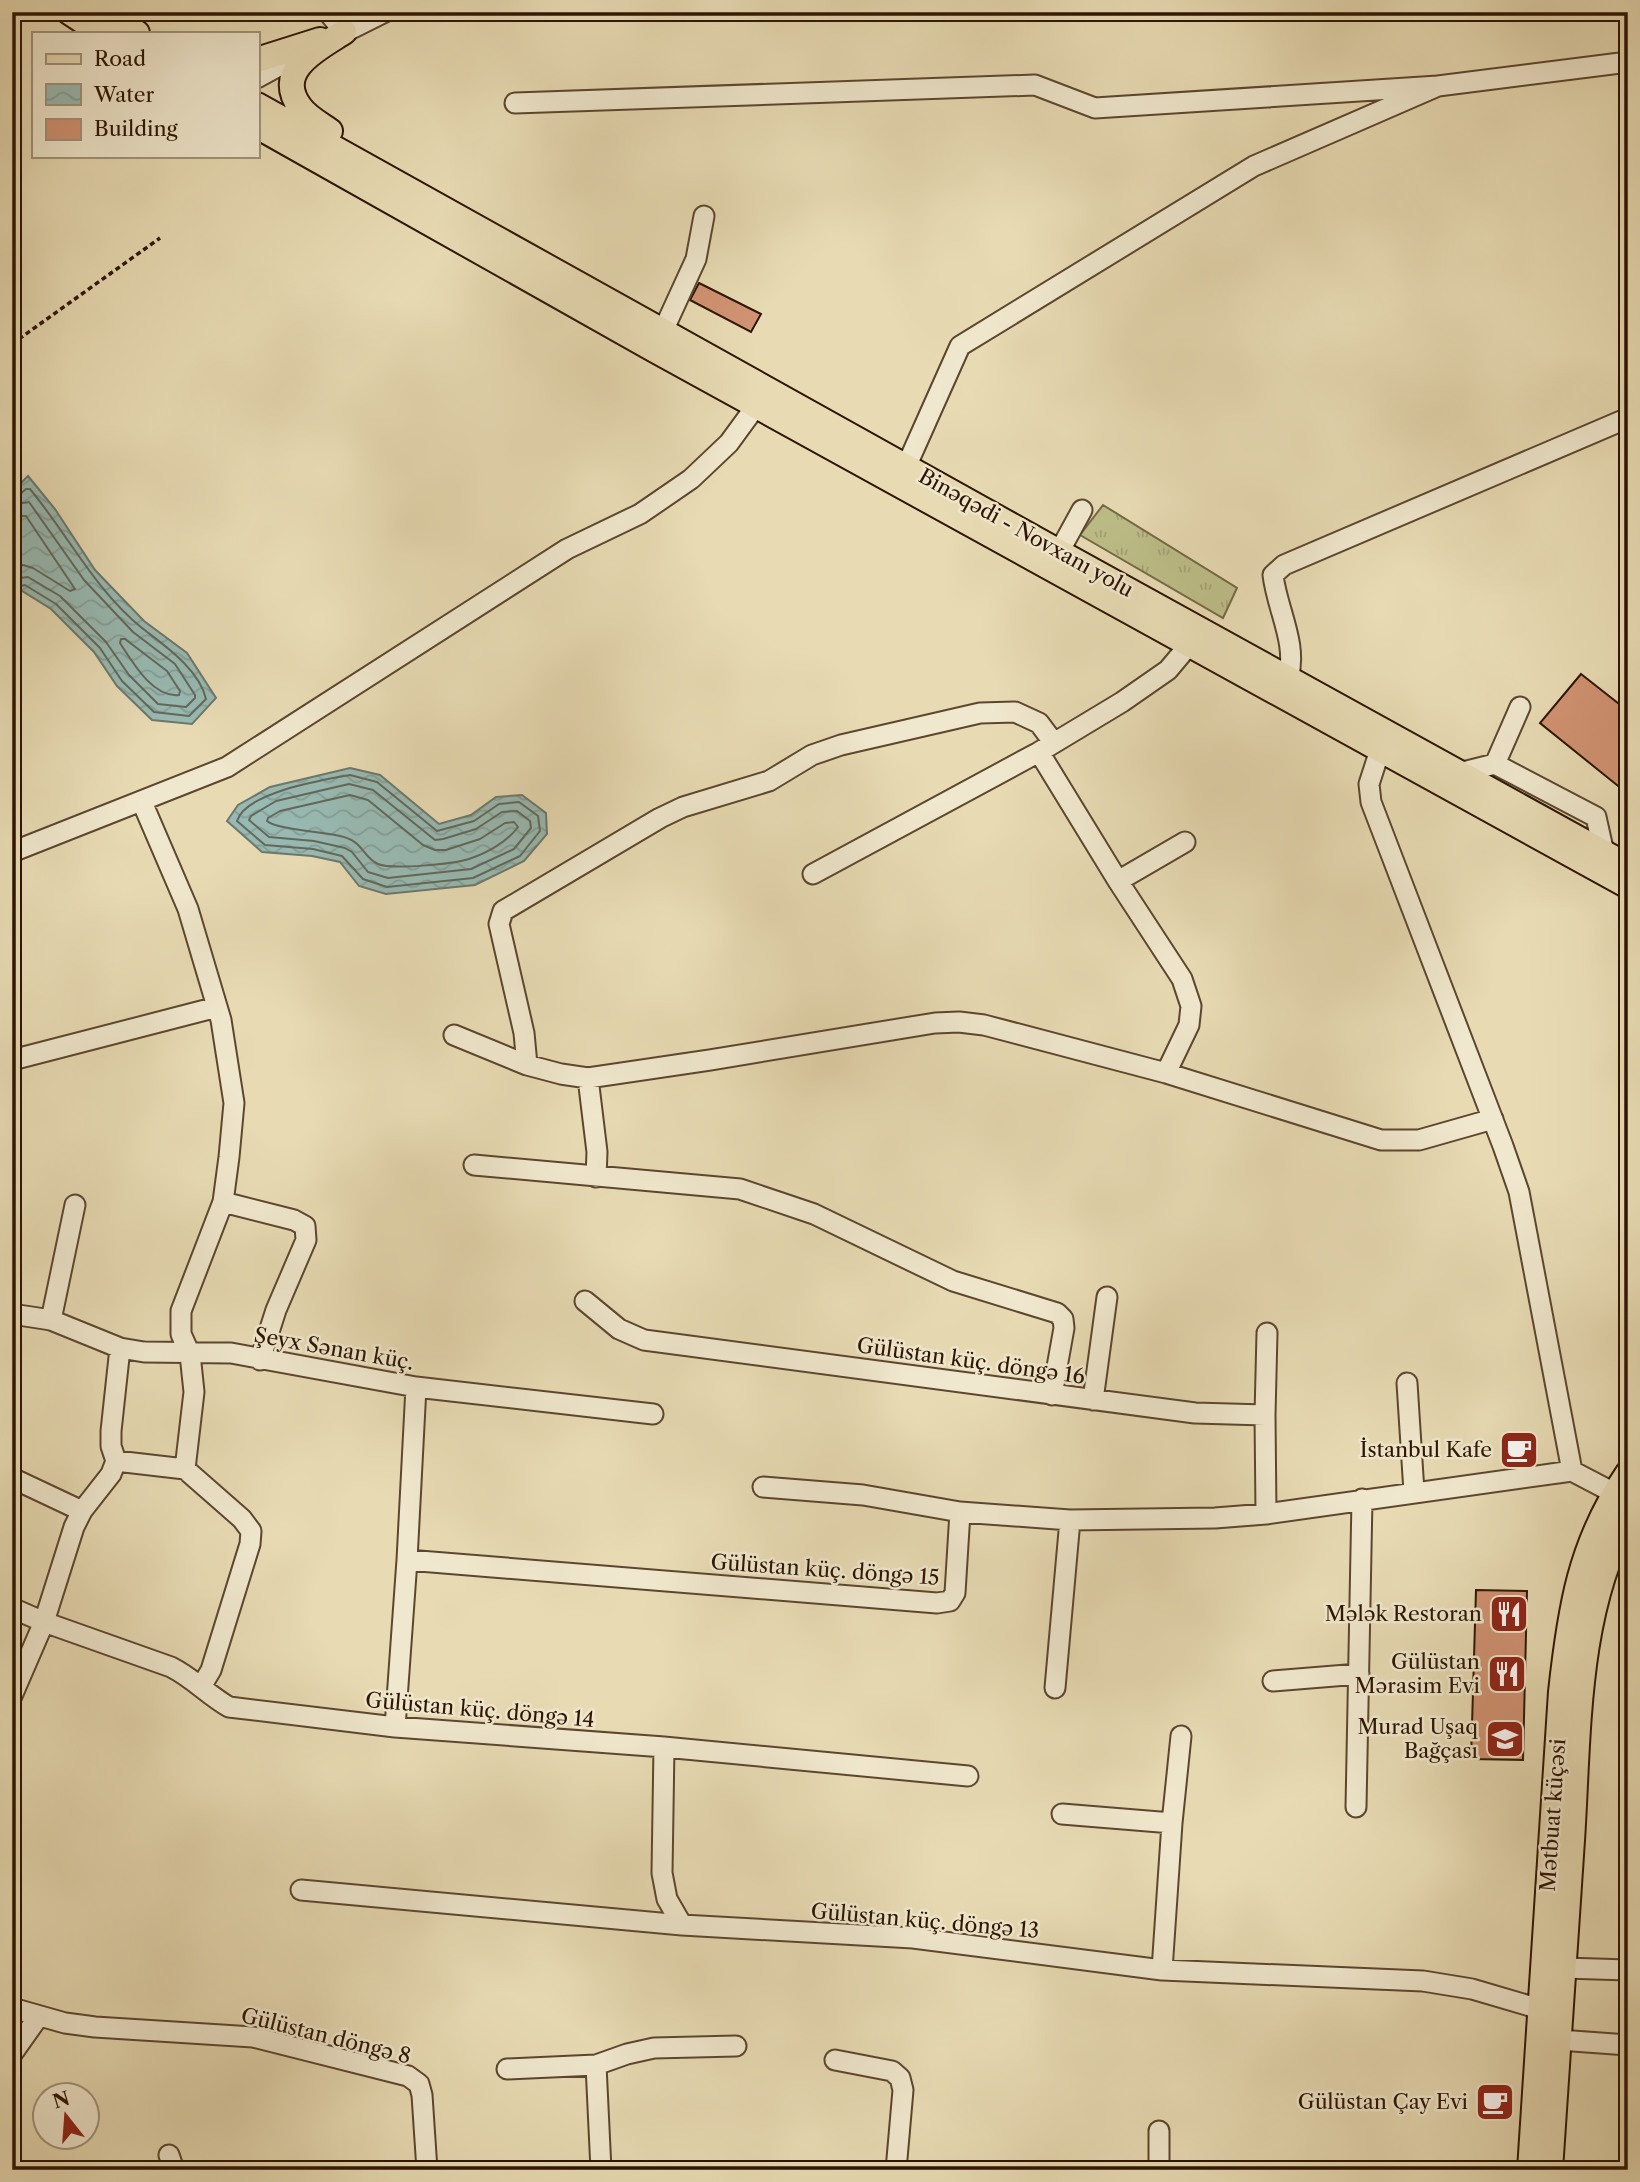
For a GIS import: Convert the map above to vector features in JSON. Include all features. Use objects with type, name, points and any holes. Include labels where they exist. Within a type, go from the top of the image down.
[{"type":"main road","points":[[69,12],[99,32]]},
{"type":"main road","points":[[105,12],[135,31]]},
{"type":"main road","points":[[259,59],[344,32]]},
{"type":"main road","points":[[344,32],[308,55],[299,64],[293,77],[293,90],[299,105],[306,113],[424,199]]},
{"type":"main road","points":[[259,106],[424,199]]},
{"type":"main road","points":[[259,127],[756,406],[1628,886]]},
{"type":"main road","name":"Binəqədi - Novxanı yolu","points":[[424,199],[1628,866]]},
{"type":"main road","name":"Mətbuat küçəsi","points":[[1554,1967],[1561,1692],[1567,1638],[1573,1599],[1584,1560],[1621,1483]]},
{"type":"main road","name":"Mətbuat küçəsi","points":[[1530,2170],[1549,2039],[1588,1640],[1605,1566],[1628,1517]]},
{"type":"main road","name":"Mətbuat küçəsi","points":[[1549,2039],[1550,2170]]},
{"type":"street","points":[[328,12],[344,32]]},
{"type":"street","points":[[259,77],[385,12]]},
{"type":"street","points":[[515,103],[1035,85],[1095,108],[1438,86],[1628,62]]},
{"type":"street","points":[[906,467],[960,346],[1254,166],[1438,86]]},
{"type":"street","points":[[663,331],[696,258],[704,216]]},
{"type":"street","points":[[12,852],[227,766],[567,550],[640,514],[700,470],[729,443],[756,406]]},
{"type":"street","points":[[1288,679],[1292,664],[1291,647],[1273,575],[1284,565],[1628,418]]},
{"type":"street","points":[[1059,552],[1082,510]]},
{"type":"street","points":[[813,874],[1046,747],[1145,687],[1168,670],[1189,645]]},
{"type":"street","points":[[1496,764],[1520,707]]},
{"type":"street","points":[[527,1065],[524,1033],[499,923],[503,911],[671,813],[769,781],[812,755],[841,745],[980,713],[1015,712],[1039,723],[1046,747],[1118,881],[1182,979],[1191,1006],[1189,1025],[1166,1073]]},
{"type":"street","points":[[1380,750],[1369,784],[1371,802],[1519,1192],[1572,1471]]},
{"type":"street","points":[[1459,773],[1496,764],[1596,817],[1604,853]]},
{"type":"street","points":[[142,802],[187,909],[217,1007],[228,1057],[234,1103],[223,1202],[181,1311],[181,1334],[190,1354],[194,1392],[185,1469]]},
{"type":"street","points":[[1118,881],[1185,842]]},
{"type":"street","points":[[12,1060],[217,1007]]},
{"type":"street","points":[[454,1035],[527,1065],[588,1077],[935,1023],[959,1022],[984,1025],[1166,1073],[1381,1140],[1419,1140],[1493,1119]]},
{"type":"street","points":[[588,1077],[597,1152],[596,1177]]},
{"type":"street","points":[[474,1165],[740,1189],[814,1214],[953,1281],[1057,1313],[1063,1318],[1064,1328],[1052,1395]]},
{"type":"street","points":[[223,1202],[294,1220],[305,1226],[306,1240],[276,1310],[260,1360]]},
{"type":"street","points":[[51,1320],[75,1205]]},
{"type":"street","points":[[1093,1400],[1107,1297]]},
{"type":"street","name":"Gülüstan küç. döngə 16","points":[[585,1301],[619,1329],[644,1339],[1195,1413],[1265,1415]]},
{"type":"street","name":"Şeyx Sənan küç.","points":[[12,1314],[51,1320],[120,1348],[144,1352],[231,1353],[416,1387],[653,1414]]},
{"type":"street","points":[[1266,1514],[1267,1333]]},
{"type":"street","points":[[12,1696],[44,1622],[74,1527],[82,1511],[111,1474],[116,1461],[111,1446],[111,1431],[120,1348]]},
{"type":"street","points":[[1407,1383],[1414,1492]]},
{"type":"street","points":[[395,1727],[416,1387]]},
{"type":"street","points":[[116,1461],[185,1469],[242,1519],[251,1531],[250,1544],[211,1670],[201,1687]]},
{"type":"street","points":[[763,1487],[863,1495],[960,1512],[1070,1520],[1215,1518],[1266,1514],[1572,1471],[1621,1483]]},
{"type":"street","points":[[12,1478],[82,1511]]},
{"type":"street","points":[[1356,1807],[1362,1499]]},
{"type":"street","name":"Gülüstan küç. döngə 15","points":[[407,1560],[937,1603],[950,1601],[955,1593],[960,1512]]},
{"type":"street","points":[[1055,1689],[1070,1520]]},
{"type":"street","name":"Gülüstan küç. döngə 14","points":[[12,1608],[171,1667],[188,1675],[214,1699],[229,1707],[395,1727],[664,1747],[968,1776]]},
{"type":"street","points":[[1273,1681],[1359,1674]]},
{"type":"street","points":[[1162,1969],[1181,1736]]},
{"type":"street","points":[[664,1747],[662,1872],[667,1899],[682,1925]]},
{"type":"street","points":[[1062,1814],[1172,1823]]},
{"type":"street","name":"Gülüstan küç. döngə 13","points":[[302,1890],[682,1925],[912,1938],[1162,1969],[1433,1982],[1472,1989],[1551,2010]]},
{"type":"street","points":[[1554,1967],[1628,1970]]},
{"type":"street","name":"Gülüstan döngə 8","points":[[12,2008],[95,2027],[253,2037],[408,2076],[419,2084],[422,2095],[427,2170]]},
{"type":"street","points":[[12,2054],[39,2016]]},
{"type":"street","points":[[1549,2039],[1628,2045]]},
{"type":"street","points":[[508,2070],[596,2065],[627,2053],[654,2048],[736,2046]]},
{"type":"street","points":[[835,2060],[892,2071],[900,2078],[903,2090],[896,2170]]},
{"type":"street","points":[[596,2065],[601,2170]]},
{"type":"street","points":[[1159,2131],[1159,2170]]},
{"type":"path","points":[[12,344],[160,238]]},
{"type":"green space","points":[[1103,505],[1237,588],[1223,618],[1080,535]]},
{"type":"water","points":[[28,476],[55,509],[95,570],[144,621],[187,653],[216,698],[192,724],[152,720],[117,686],[94,652],[51,609],[22,591],[12,596],[12,492]]},
{"type":"water","points":[[350,768],[380,775],[439,824],[471,815],[496,797],[522,795],[546,813],[547,834],[524,861],[475,885],[386,894],[359,886],[340,862],[312,856],[262,852],[227,821],[238,805],[270,787]]},
{"type":"building","points":[[699,283],[761,314],[751,332],[690,300]]},
{"type":"building","points":[[1581,674],[1628,711],[1628,794],[1540,723]]},
{"type":"building","points":[[1476,1590],[1527,1591],[1523,1760],[1471,1759]]},
{"type":"place","name":"İstanbul Kafe","points":[[1519,1450]]},
{"type":"place","name":"Mələk Restoran","points":[[1509,1614]]},
{"type":"place","name":"Gülüstan Mərasim Evi","points":[[1507,1674]]},
{"type":"place","name":"Murad Uşaq Bağçası","points":[[1505,1739]]},
{"type":"place","name":"Gülüstan Çay Evi","points":[[1495,2102]]}]
